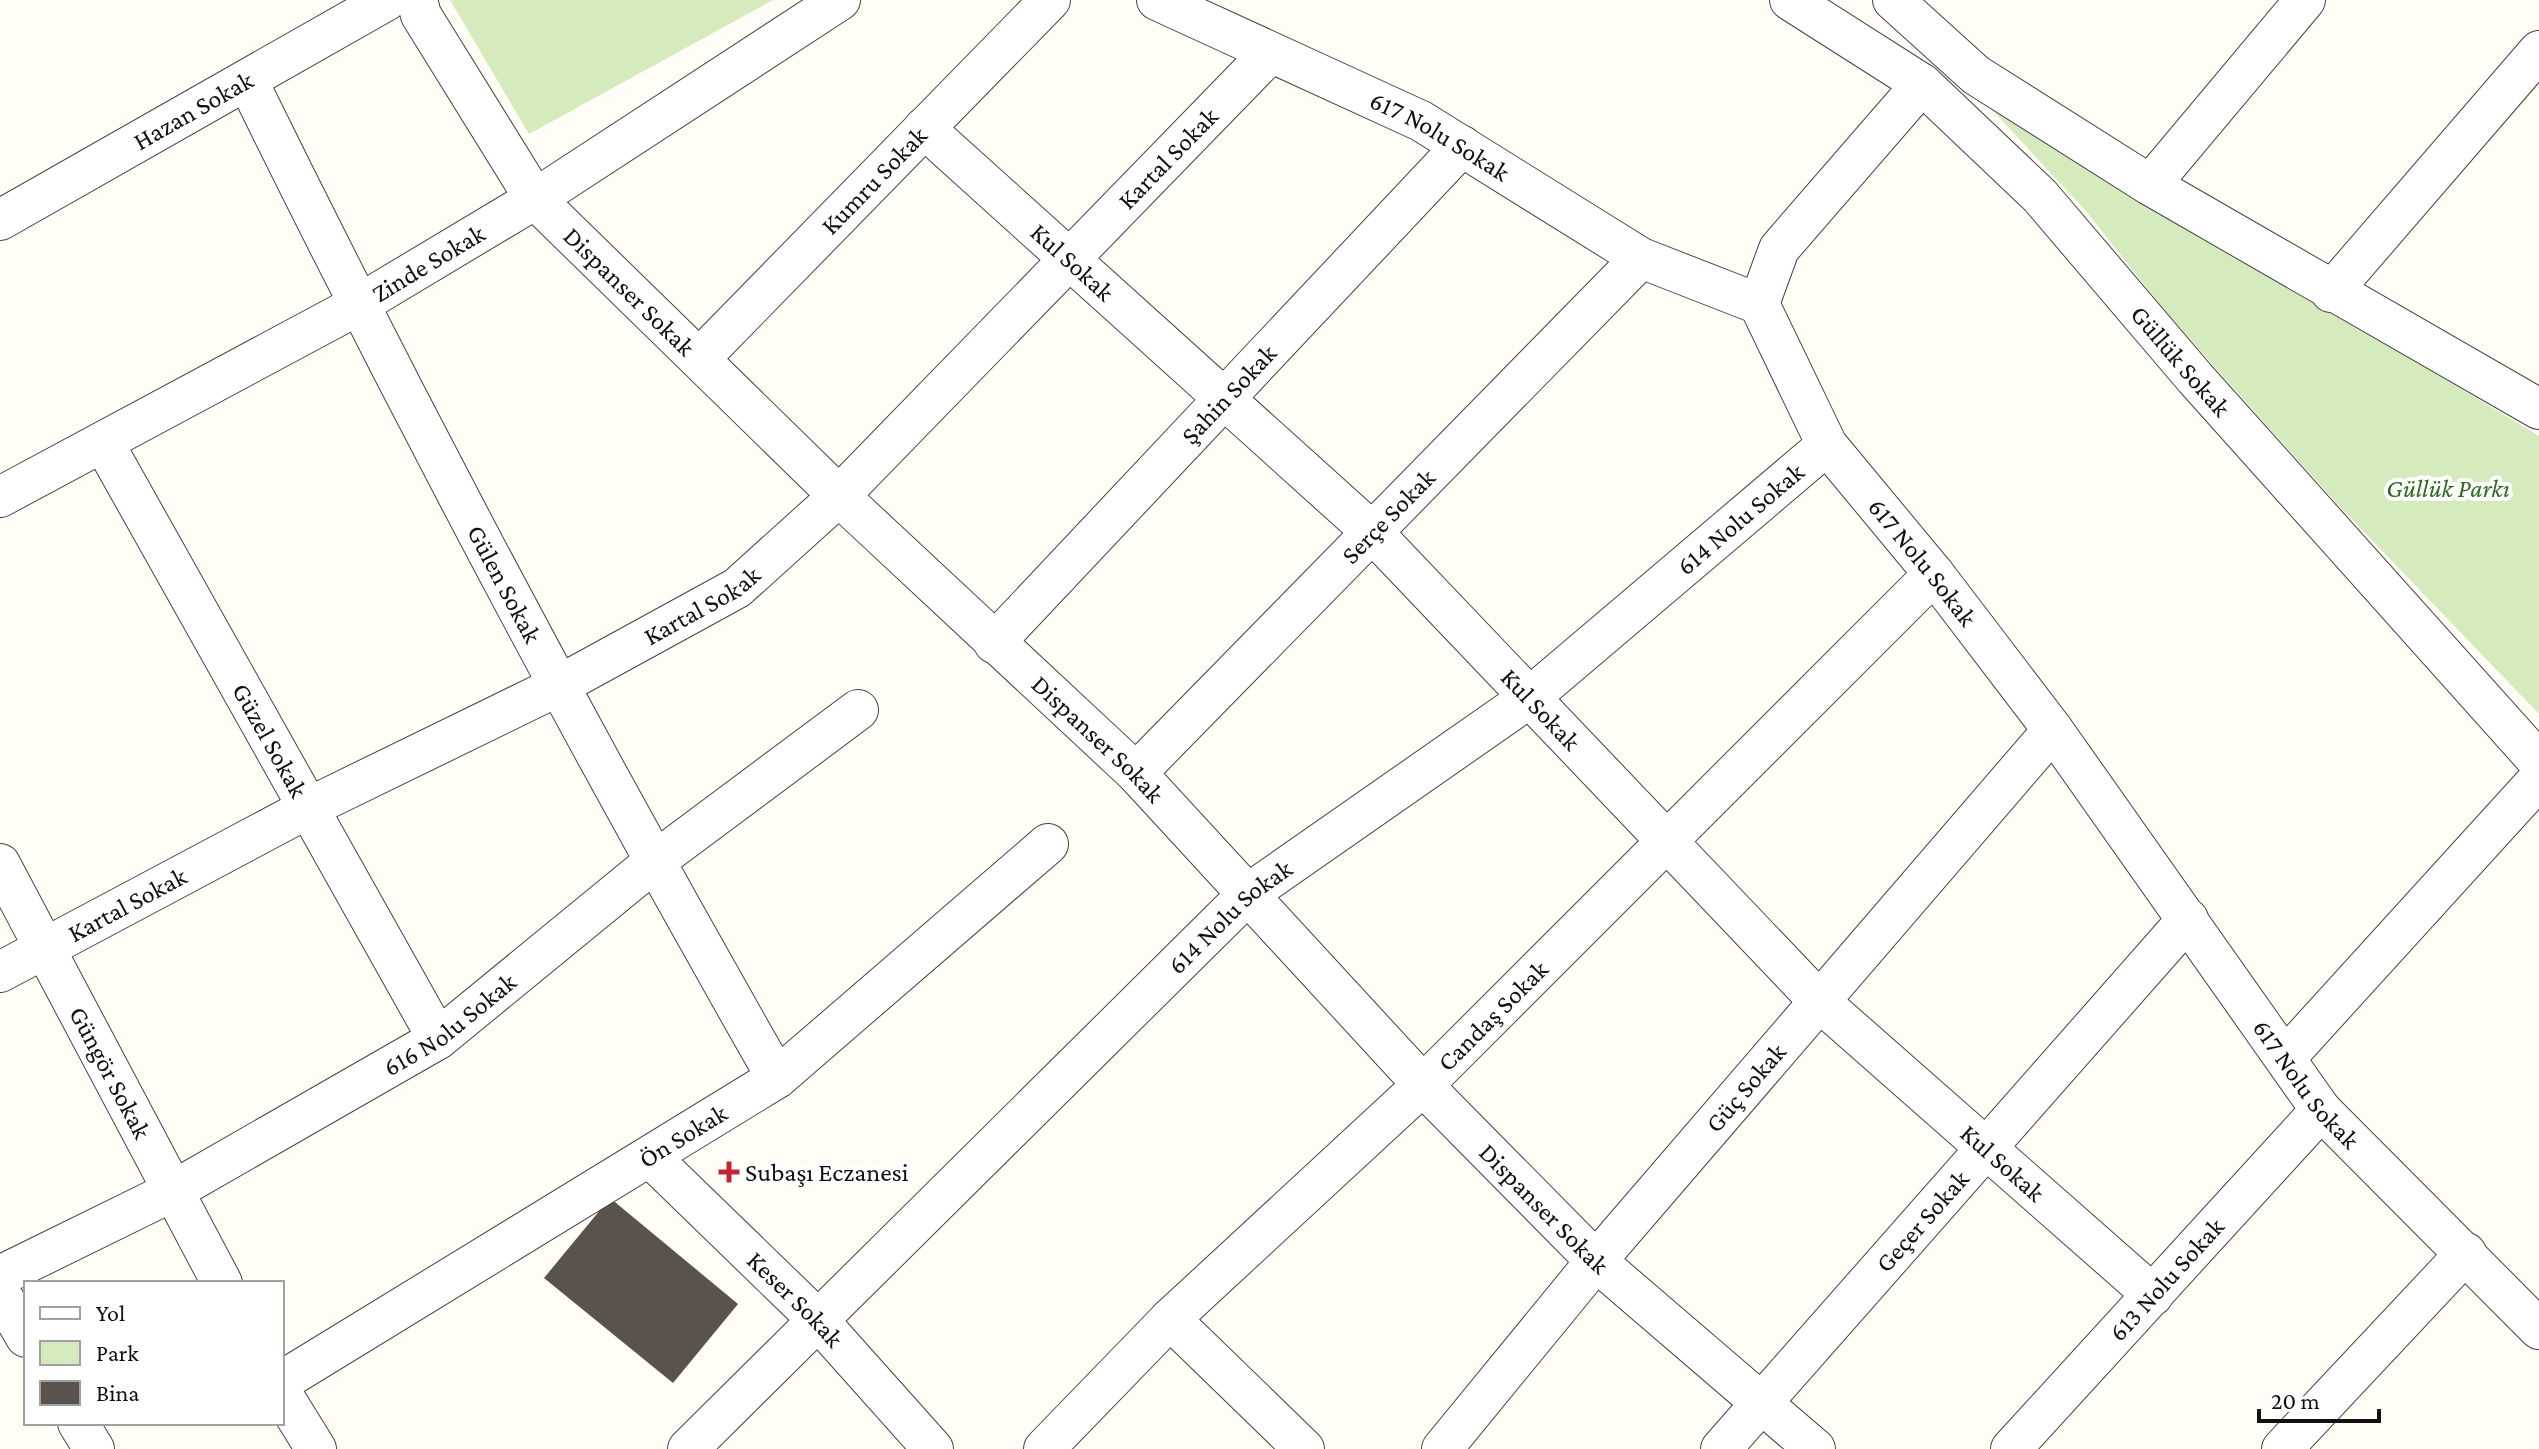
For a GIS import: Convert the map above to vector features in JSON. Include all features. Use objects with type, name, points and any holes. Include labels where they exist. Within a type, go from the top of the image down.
[{"type":"street","name":"Hazan Sokak","points":[[0,220],[387,0]]},
{"type":"street","name":"Dispanser Sokak","points":[[417,0],[421,15],[535,199],[839,496],[1136,773],[1423,1085],[1596,1261],[1815,1449]]},
{"type":"street","name":"Zinde Sokak","points":[[0,497],[358,305],[535,199],[840,0]]},
{"type":"street","name":"Kumru Sokak","points":[[699,359],[1050,0]]},
{"type":"street","name":"617 Nolu Sokak","points":[[1157,0],[1269,54],[1421,121],[1641,258],[1759,304],[1827,445],[1934,574],[2053,730],[2321,1110],[2536,1320]]},
{"type":"street","name":"Güllük Sokak","points":[[1790,0],[1922,84],[2040,196],[2205,390],[2539,762]]},
{"type":"street","points":[[1893,0],[1976,75],[2150,185],[2331,292],[2539,409]]},
{"type":"street","points":[[2150,185],[2305,0]]},
{"type":"street","points":[[2331,292],[2539,51]]},
{"type":"street","name":"Kartal Sokak","points":[[0,972],[310,807],[558,686],[737,588],[839,496],[1269,54]]},
{"type":"street","name":"Gülen Sokak","points":[[247,80],[358,305],[558,686],[777,1078]]},
{"type":"street","points":[[1759,304],[1779,249],[1922,84]]},
{"type":"street","name":"Kul Sokak","points":[[924,128],[1372,532],[1819,1001],[2153,1295]]},
{"type":"street","name":"Şahin Sokak","points":[[994,643],[1462,146]]},
{"type":"street","name":"Serçe Sokak","points":[[1136,773],[1641,258]]},
{"type":"street","name":"Güzel Sokak","points":[[103,442],[438,1039]]},
{"type":"street","name":"614 Nolu Sokak","points":[[688,1449],[816,1318],[1248,894],[1529,698],[1827,445]]},
{"type":"street","name":"Candaş Sokak","points":[[1044,1449],[1170,1319],[1423,1085],[1934,574]]},
{"type":"street","name":"616 Nolu Sokak","points":[[0,1276],[173,1191],[438,1039],[654,862],[858,710]]},
{"type":"street","name":"Güç Sokak","points":[[1442,1449],[1596,1261],[2053,730]]},
{"type":"street","points":[[2286,1057],[2539,779]]},
{"type":"street","name":"Ön Sokak","points":[[284,1380],[651,1158],[777,1078],[1048,844]]},
{"type":"street","name":"Güngör Sokak","points":[[0,864],[221,1281]]},
{"type":"street","name":"Geçer Sokak","points":[[1721,1449],[2188,919]]},
{"type":"street","name":"613 Nolu Sokak","points":[[2011,1449],[2321,1110]]},
{"type":"street","name":"Keser Sokak","points":[[651,1158],[816,1318],[933,1449]]},
{"type":"street","points":[[2282,1449],[2466,1253]]},
{"type":"street","points":[[0,1293],[24,1334]]},
{"type":"street","points":[[1170,1319],[1304,1449]]},
{"type":"street","points":[[284,1397],[316,1449]]},
{"type":"street","points":[[79,1425],[94,1449]]},
{"type":"green space","points":[[450,0],[773,0],[529,134]]},
{"type":"green space","name":"Güllük Parkı","points":[[1981,98],[2539,436],[2539,714],[2340,507],[2169,316],[2085,210]]},
{"type":"building","points":[[610,1198],[738,1304],[673,1383],[544,1278]]},
{"type":"place","name":"Subaşı Eczanesi","points":[[729,1172]]}]
